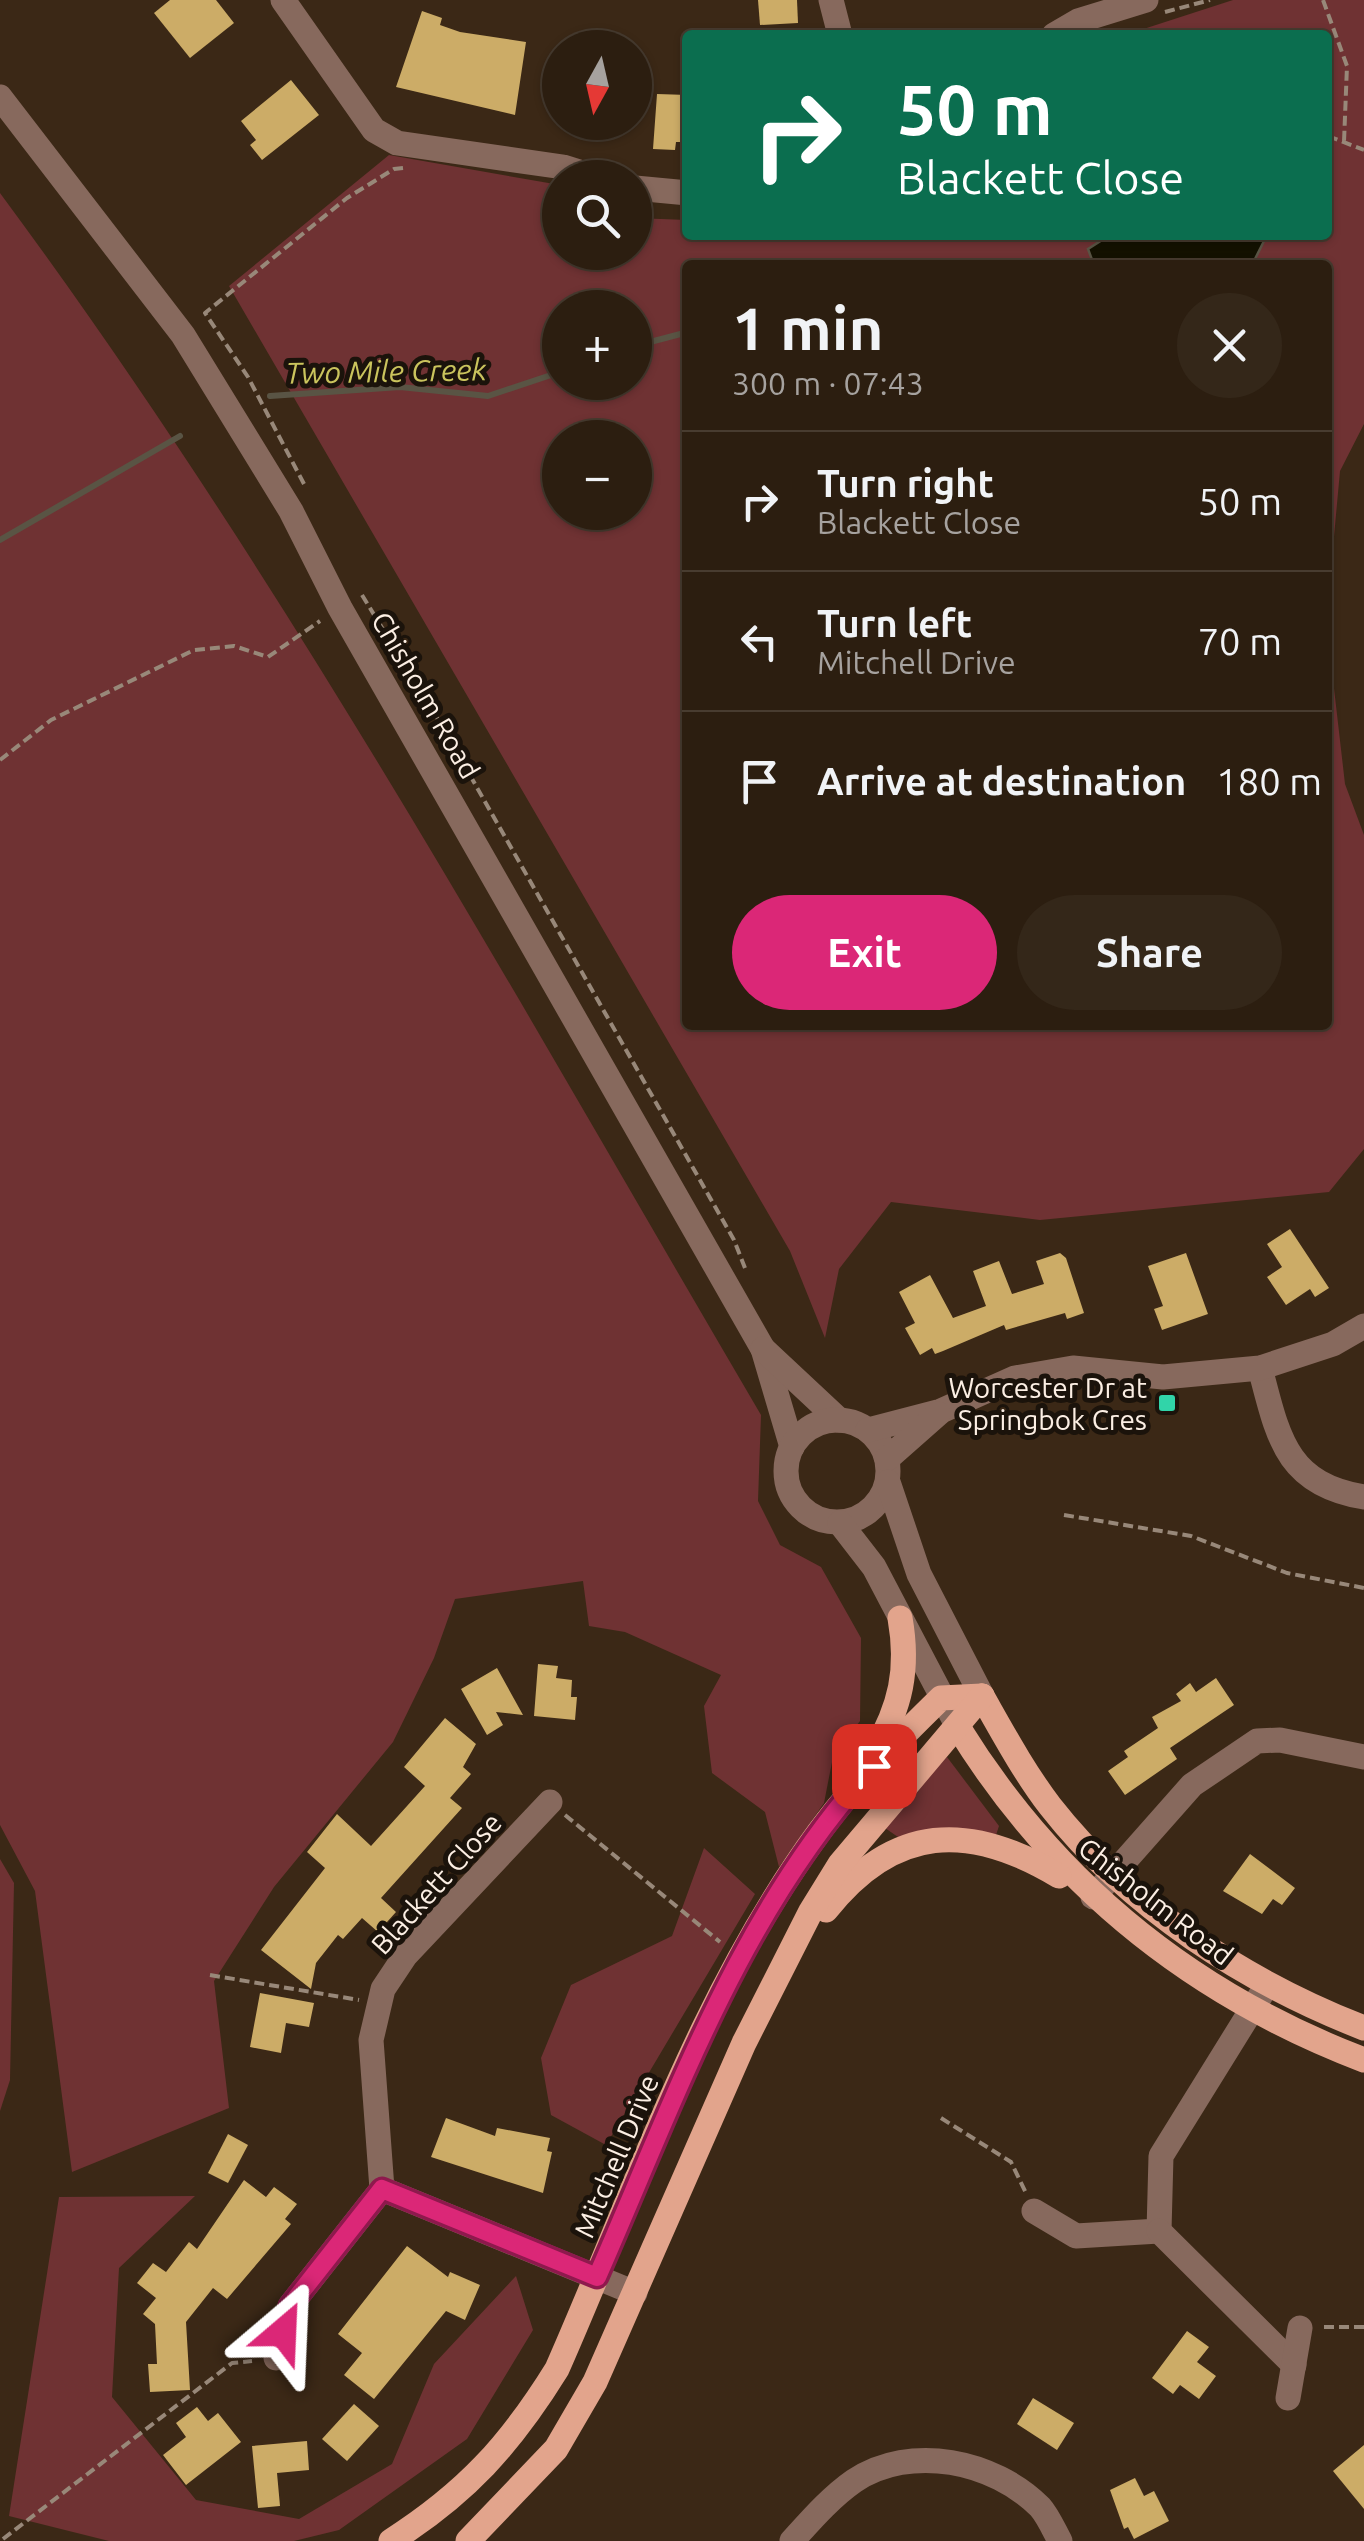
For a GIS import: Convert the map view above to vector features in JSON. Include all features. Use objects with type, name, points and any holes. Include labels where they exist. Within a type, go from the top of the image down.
[{"type":"main road","points":[[852,1790],[886,1732],[903,1687],[906,1666],[900,1618]]},
{"type":"main road","points":[[942,1698],[982,1696]]},
{"type":"main road","points":[[468,2541],[556,2450],[595,2382],[780,1968],[840,1864],[982,1696]]},
{"type":"main road","name":"Chisholm Road","points":[[982,1696],[1050,1806],[1114,1873],[1216,1953],[1268,1985],[1364,2028]]},
{"type":"main road","name":"Mitchell Drive","points":[[391,2541],[476,2480],[523,2423],[556,2369],[722,1991],[787,1878],[852,1790],[942,1698]]},
{"type":"main road","name":"Chisholm Road","points":[[958,1727],[1020,1818],[1093,1897],[1203,1980],[1255,2012],[1364,2060]]},
{"type":"main road","points":[[780,1968],[860,1873],[916,1844],[948,1839],[983,1841],[1018,1852],[1093,1897]]},
{"type":"street","points":[[283,0],[374,130],[397,143],[542,164]]},
{"type":"street","points":[[831,0],[839,30]]},
{"type":"street","points":[[1063,30],[1078,21],[1146,0]]},
{"type":"street","name":"Chisholm Road","points":[[0,96],[183,334],[239,423],[763,1349],[792,1446]]},
{"type":"street","points":[[652,190],[682,192]]},
{"type":"street","points":[[942,1411],[888,1470],[871,1511],[840,1523],[814,1517],[794,1499],[785,1473],[792,1446],[812,1427],[839,1420],[868,1430],[942,1411],[1015,1378],[1074,1368],[1163,1377],[1260,1368],[1333,1344],[1364,1326]]},
{"type":"street","name":"Chisholm Road","points":[[763,1349],[839,1420]]},
{"type":"street","points":[[1260,1368],[1279,1440],[1303,1473],[1336,1492],[1364,1498]]},
{"type":"street","points":[[868,1430],[888,1470]]},
{"type":"street","name":"Chisholm Road","points":[[888,1470],[919,1574],[982,1696]]},
{"type":"street","name":"Chisholm Road","points":[[840,1523],[874,1567],[958,1727]]},
{"type":"street","points":[[1093,1897],[1192,1785],[1257,1742],[1280,1740],[1364,1757]]},
{"type":"street","name":"Blackett Close","points":[[382,2189],[371,2040],[378,2003],[405,1956],[550,1802]]},
{"type":"street","points":[[1268,1985],[1255,2012],[1161,2156],[1159,2231],[1294,2365]]},
{"type":"street","points":[[276,2358],[290,2306],[382,2189],[635,2293]]},
{"type":"street","points":[[1034,2210],[1076,2236],[1159,2231]]},
{"type":"street","points":[[1288,2398],[1300,2328]]},
{"type":"street","points":[[792,2541],[854,2481],[883,2467],[919,2461],[954,2462],[997,2475],[1042,2509],[1060,2541]]},
{"type":"path","points":[[1323,0],[1347,66],[1344,142]]},
{"type":"path","points":[[1332,138],[1364,150]]},
{"type":"path","points":[[308,491],[248,377],[204,313],[347,198],[394,169],[412,168]]},
{"type":"path","points":[[355,583],[433,709],[734,1240],[751,1283]]},
{"type":"path","points":[[353,600],[362,595]]},
{"type":"path","points":[[0,760],[52,720],[194,650],[234,646],[268,657],[328,615]]},
{"type":"path","points":[[1064,1515],[1191,1536],[1288,1573],[1364,1588]]},
{"type":"path","points":[[550,1802],[720,1942]]},
{"type":"path","points":[[210,1975],[378,2003]]},
{"type":"path","points":[[941,2118],[1011,2162],[1034,2210]]},
{"type":"path","points":[[1300,2328],[1364,2326]]},
{"type":"path","points":[[3,2540],[232,2363],[276,2358]]},
{"type":"shaded area","points":[[1233,0],[1364,0],[1364,424],[1340,471],[1332,558],[1332,260],[682,260],[682,1030],[1332,1030],[1332,671],[1345,784],[1364,835],[1364,1149],[1329,1192],[1040,1220],[891,1202],[839,1269],[825,1338],[790,1251],[229,286],[389,155],[542,182],[542,270],[652,270],[652,219],[682,220],[682,240],[1332,240],[1332,30],[1140,30]]},
{"type":"shaded area","points":[[0,193],[105,339],[205,489],[302,640],[489,948],[761,1415],[758,1501],[780,1545],[821,1567],[861,1638],[860,1721],[833,1757],[824,1803],[779,1867],[765,1812],[712,1773],[704,1706],[721,1675],[625,1632],[589,1626],[583,1581],[455,1599],[434,1658],[393,1742],[274,1887],[214,1981],[229,2108],[72,2172],[35,1891],[0,1825]]},
{"type":"shaded area","points":[[1102,240],[1264,240],[1254,260],[1092,260],[1088,249]]},
{"type":"shaded area","points":[[947,1757],[999,1826],[996,1835],[901,1839],[882,1826]]},
{"type":"shaded area","points":[[704,1848],[755,1894],[606,2145],[551,2115],[541,2058],[571,1985],[672,1936]]},
{"type":"shaded area","points":[[0,1859],[14,1883],[10,2080],[0,2111]]},
{"type":"shaded area","points":[[195,2196],[119,2268],[112,2397],[196,2500],[299,2519],[392,2464],[434,2364],[516,2276],[533,2330],[467,2439],[339,2530],[294,2541],[109,2541],[9,2516],[59,2197]]},
{"type":"building","points":[[170,0],[216,0],[234,23],[190,58],[154,13]]},
{"type":"building","points":[[758,0],[797,0],[798,23],[760,25]]},
{"type":"building","points":[[422,11],[442,18],[440,25],[460,32],[526,42],[515,115],[396,87]]},
{"type":"building","points":[[291,80],[319,115],[262,160],[250,145],[256,140],[241,121]]},
{"type":"building","points":[[657,94],[682,95],[682,142],[676,142],[675,150],[653,149]]},
{"type":"building","points":[[1290,1229],[1329,1288],[1315,1297],[1310,1289],[1286,1305],[1267,1277],[1282,1267],[1267,1244]]},
{"type":"building","points":[[1060,1253],[1066,1258],[1084,1313],[1067,1319],[1065,1313],[1006,1330],[1004,1325],[935,1354],[932,1348],[920,1355],[905,1328],[915,1323],[899,1292],[930,1275],[953,1318],[986,1306],[973,1271],[999,1261],[1012,1294],[1044,1284],[1036,1261]]},
{"type":"building","points":[[1186,1253],[1208,1314],[1162,1330],[1154,1309],[1163,1306],[1148,1266]]},
{"type":"building","points":[[538,1664],[558,1666],[556,1678],[572,1680],[571,1697],[577,1697],[575,1720],[534,1716]]},
{"type":"building","points":[[497,1668],[523,1715],[496,1712],[503,1725],[487,1735],[461,1689]]},
{"type":"building","points":[[1216,1678],[1234,1705],[1170,1748],[1177,1759],[1125,1795],[1108,1771],[1128,1757],[1124,1751],[1158,1728],[1152,1717],[1181,1701],[1176,1694],[1190,1683],[1196,1692]]},
{"type":"building","points":[[445,1718],[476,1744],[463,1767],[471,1774],[450,1798],[462,1808],[381,1898],[396,1912],[378,1932],[362,1918],[343,1939],[338,1935],[316,1963],[311,1989],[261,1950],[325,1868],[307,1852],[337,1814],[371,1846],[425,1786],[404,1767]]},
{"type":"building","points":[[1250,1854],[1295,1888],[1282,1905],[1273,1899],[1262,1914],[1223,1891]]},
{"type":"building","points":[[260,1993],[314,2003],[309,2027],[286,2023],[281,2053],[250,2047]]},
{"type":"building","points":[[446,2118],[495,2136],[497,2128],[550,2138],[547,2151],[552,2152],[543,2193],[431,2157]]},
{"type":"building","points":[[228,2134],[248,2145],[228,2183],[208,2173]]},
{"type":"building","points":[[244,2180],[266,2197],[274,2187],[297,2204],[285,2219],[291,2224],[227,2299],[213,2288],[186,2322],[190,2390],[150,2392],[148,2364],[157,2364],[155,2324],[143,2314],[156,2298],[137,2283],[153,2263],[166,2272],[189,2242],[197,2249]]},
{"type":"building","points":[[407,2246],[448,2277],[450,2272],[480,2285],[465,2320],[446,2311],[374,2399],[344,2375],[362,2353],[338,2334]]},
{"type":"building","points":[[1187,2331],[1209,2347],[1197,2362],[1216,2376],[1199,2399],[1180,2385],[1173,2394],[1152,2378]]},
{"type":"building","points":[[1033,2398],[1074,2423],[1057,2450],[1017,2424]]},
{"type":"building","points":[[354,2404],[379,2426],[347,2461],[322,2439]]},
{"type":"building","points":[[197,2407],[208,2421],[218,2413],[241,2442],[186,2485],[163,2455],[186,2437],[176,2423]]},
{"type":"building","points":[[307,2441],[309,2470],[277,2473],[280,2506],[258,2508],[252,2446]]},
{"type":"building","points":[[1364,2445],[1364,2509],[1333,2471]]},
{"type":"building","points":[[1135,2478],[1144,2496],[1154,2491],[1169,2521],[1134,2539],[1128,2527],[1124,2529],[1110,2490]]},
{"type":"waterway","name":"Two Mile Creek","points":[[652,342],[682,334]]},
{"type":"waterway","name":"Two Mile Creek","points":[[270,396],[400,387],[488,396],[542,378]]},
{"type":"waterway","name":"Two Mile Creek","points":[[0,540],[180,436]]},
{"type":"place","name":"Worcester Dr at Springbok Cres","points":[[1167,1403]]},
{"type":"route","points":[[283,2332],[290,2306],[382,2189],[597,2277],[722,1991],[787,1878],[820,1830],[874,1766]]}]
